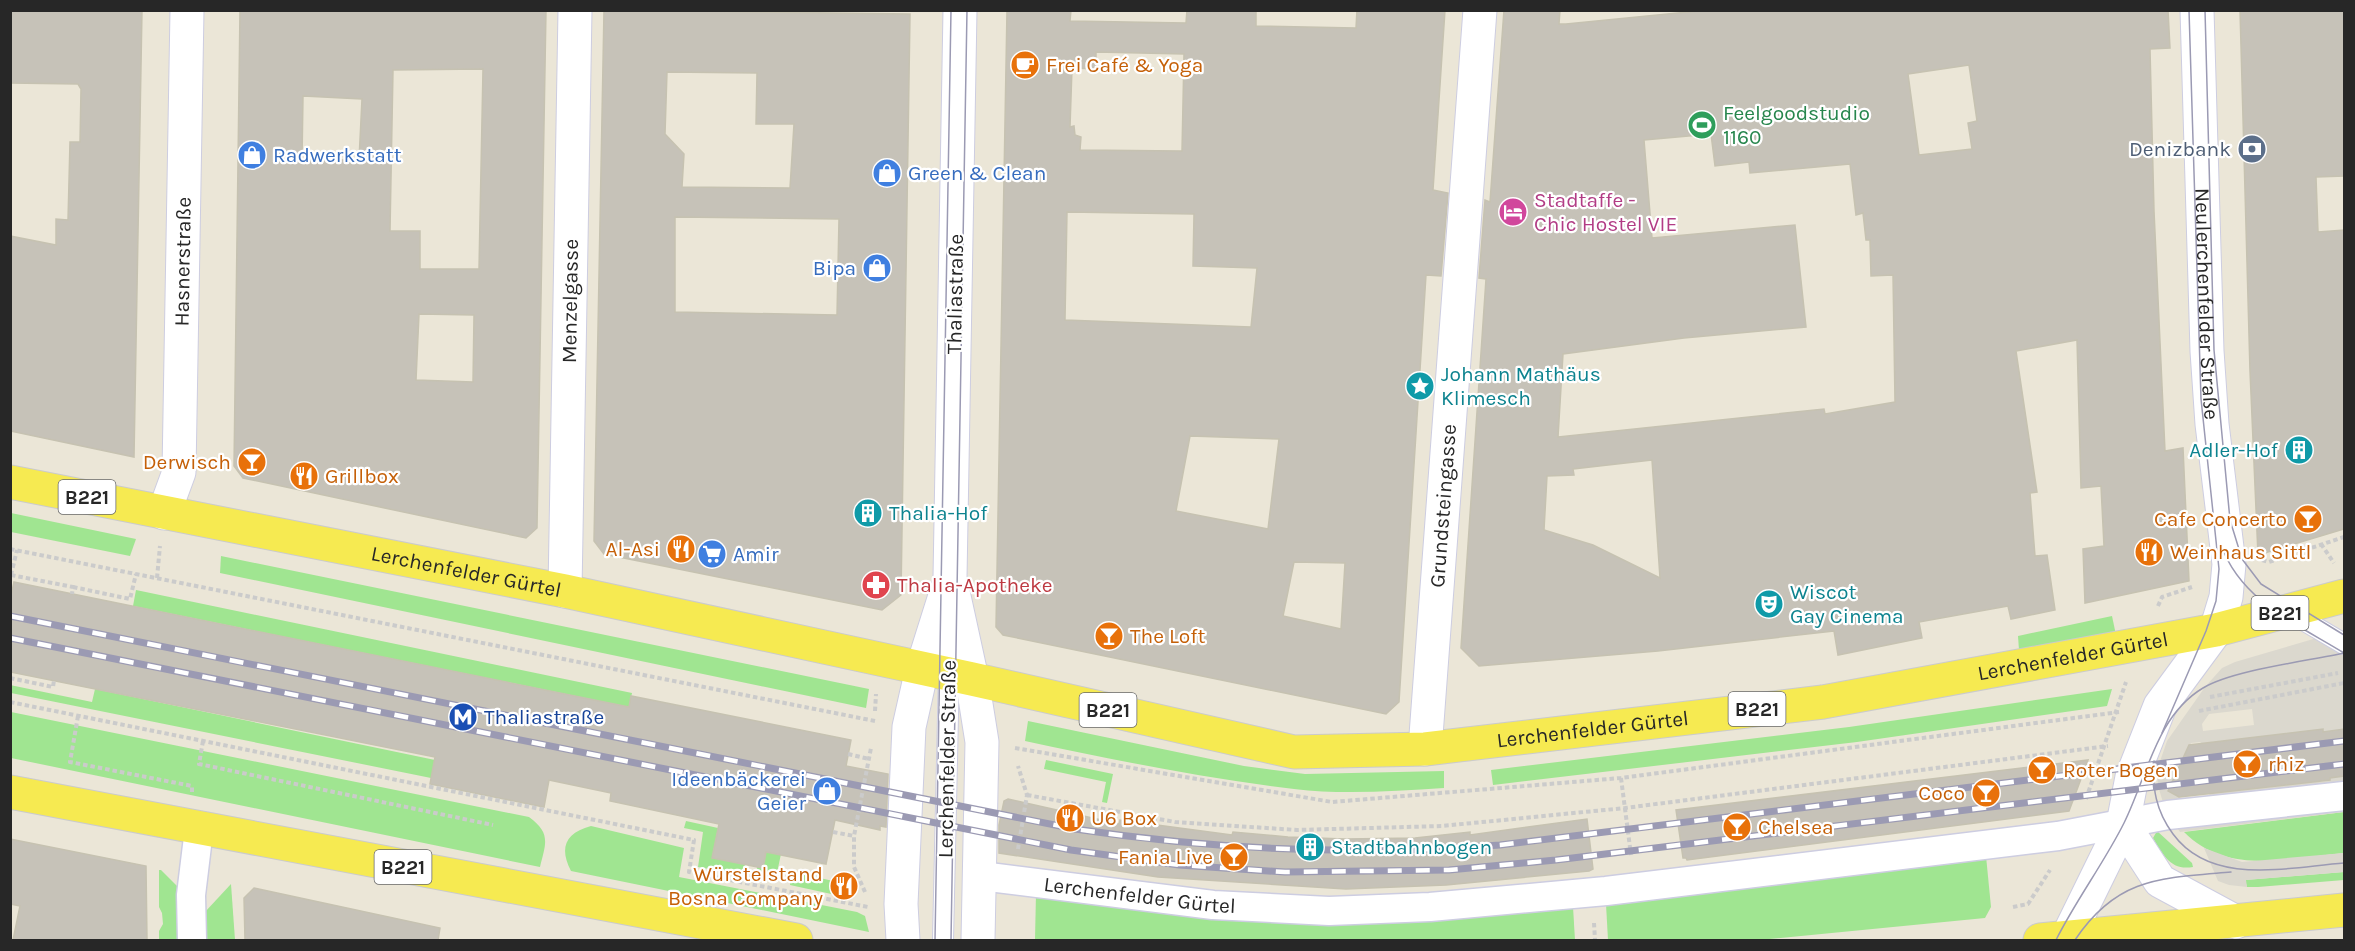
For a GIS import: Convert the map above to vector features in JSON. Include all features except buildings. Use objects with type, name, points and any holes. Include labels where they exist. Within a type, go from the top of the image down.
[{"type":"main road","name":"Lerchenfelder Gürtel","points":[[10,482],[565,591],[1294,752],[1425,749],[1823,702],[2216,630],[2344,596]]},
{"type":"main road","name":"B221","points":[[10,792],[796,940]]},
{"type":"main road","name":"Lerchenfelder Gürtel","points":[[2058,940],[2344,910]]},
{"type":"street","name":"Hasnerstraße","points":[[164,513],[179,471],[187,10]]},
{"type":"street","name":"Menzelgasse","points":[[565,591],[575,10]]},
{"type":"street","name":"Thaliastraße","points":[[951,578],[960,10]]},
{"type":"street","name":"Grundsteingasse","points":[[1425,749],[1479,10]]},
{"type":"street","name":"Neulerchenfelder Straße","points":[[2198,10],[2207,351],[2212,424],[2229,564],[2226,597],[2216,630]]},
{"type":"street","points":[[951,578],[948,674],[982,742],[978,940]]},
{"type":"street","points":[[903,940],[901,904],[909,727],[948,674],[951,578]]},
{"type":"street","name":"Lerchenfelder Gürtel","points":[[2058,940],[2123,824],[2132,777],[2160,706],[2216,630]]},
{"type":"street","name":"Lerchenfelder Gürtel","points":[[981,876],[1213,905],[1329,911],[1430,907],[1606,891],[2058,836],[2168,815],[2344,796]]},
{"type":"street","points":[[2123,824],[2160,880],[2236,922]]},
{"type":"street","points":[[192,940],[191,895],[199,829]]},
{"type":"lane","points":[[2288,611],[2344,644]]},
{"type":"lane","name":"Lerchenfelder Straße","points":[[943,940],[948,674]]},
{"type":"path","points":[[10,549],[874,720],[873,730]]},
{"type":"path","points":[[17,550],[11,576],[130,599],[136,574]]},
{"type":"path","points":[[72,587],[72,594]]},
{"type":"path","points":[[10,678],[53,687],[54,680]]},
{"type":"path","points":[[2194,718],[2199,711],[2344,683]]},
{"type":"path","points":[[10,702],[694,840],[689,872],[872,908],[854,867],[854,836],[872,740]]},
{"type":"path","points":[[78,716],[70,762],[192,786],[199,829]]},
{"type":"path","points":[[1027,795],[1175,822],[1296,830],[1442,826],[1636,806],[2103,747],[2147,739]]},
{"type":"path","points":[[202,741],[199,764],[493,825]]},
{"type":"path","points":[[848,754],[869,759]]},
{"type":"path","points":[[833,832],[854,836]]},
{"type":"green space","points":[[10,513],[136,539],[130,556],[11,532]]},
{"type":"green space","points":[[221,556],[869,689],[866,708],[220,573]]},
{"type":"green space","points":[[136,590],[632,693],[629,707],[133,606]]},
{"type":"green space","points":[[2112,616],[2116,635],[2019,650],[2018,636]]},
{"type":"green space","points":[[10,685],[92,702],[95,689],[435,760],[431,778],[11,693]]},
{"type":"green space","points":[[2112,689],[2107,706],[1857,742],[1493,785],[1491,770],[1849,727]]},
{"type":"green space","points":[[11,712],[529,817],[544,834],[545,845],[540,867],[11,758]]},
{"type":"green space","points":[[1028,721],[1244,766],[1305,774],[1444,771],[1444,788],[1331,792],[1226,780],[1025,741]]},
{"type":"green space","points":[[1046,760],[1113,774],[1107,803],[1102,802],[1106,782],[1044,769]]},
{"type":"green space","points":[[2344,812],[2344,853],[2281,860],[2239,859],[2220,855],[2201,846],[2184,832]]},
{"type":"green space","points":[[686,821],[718,828],[712,858],[745,864],[743,875],[698,867],[703,832],[684,828]]},
{"type":"green space","points":[[591,826],[684,848],[679,877],[857,912],[865,916],[869,932],[571,871],[565,855],[567,842],[575,833]]},
{"type":"green space","points":[[2157,831],[2192,863],[2193,867],[2179,867],[2168,860],[2153,838]]},
{"type":"green space","points":[[768,842],[781,854],[775,882],[756,879],[757,867],[763,868]]},
{"type":"green space","points":[[1986,856],[1991,907],[1985,918],[1759,940],[1608,940],[1606,904]]},
{"type":"green space","points":[[159,870],[184,893],[186,940],[159,940],[159,931],[163,924],[159,907]]},
{"type":"green space","points":[[792,872],[838,882],[836,895],[790,885]]},
{"type":"green space","points":[[2344,872],[2344,880],[2258,887],[2247,887],[2245,880]]},
{"type":"green space","points":[[231,884],[235,940],[206,940],[205,912]]},
{"type":"green space","points":[[1036,893],[1573,907],[1575,940],[1035,940]]},
{"type":"shaded area","points":[[2344,630],[2344,729],[2323,732],[2322,729],[2205,746],[2200,742],[2191,743],[2170,787],[2173,794],[2185,800],[2209,796],[2210,792],[2237,789],[2238,791],[2316,779],[2317,782],[2329,781],[2330,778],[2344,776],[2344,812],[2180,832],[2165,809],[2158,786],[2157,770],[2167,741],[2205,687],[2222,668],[2235,662]],"holes":[[[2252,709],[2254,725],[2203,731],[2202,724],[2209,714]]]},
{"type":"shaded area","points":[[2204,848],[2242,862],[2344,853],[2344,872],[2246,880],[2247,887],[2229,885],[2218,881]]},
{"type":"tram line","points":[[935,940],[951,10]]},
{"type":"tram line","points":[[951,940],[967,10]]},
{"type":"tram line","points":[[2162,733],[2206,631],[2216,601],[2219,569],[2201,399],[2189,10]]},
{"type":"tram line","points":[[2205,10],[2214,350],[2230,520],[2242,559],[2261,584],[2344,635]]},
{"type":"tram line","points":[[2221,545],[2230,565],[2256,596],[2290,621],[2344,653]]},
{"type":"tram line","points":[[2056,940],[2124,823],[2163,731],[2187,700],[2203,688],[2233,676],[2344,653]]},
{"type":"tram line","points":[[2154,761],[2154,781],[2159,808],[2173,834],[2189,851],[2229,868],[2252,870],[2276,870],[2344,863]]},
{"type":"tram line","points":[[2075,940],[2091,919],[2124,892],[2142,885],[2183,876],[2231,872]]},
{"type":"railway","points":[[10,616],[1075,829],[1181,842],[1287,849],[1393,850],[1500,845],[2344,741]]},
{"type":"railway","points":[[10,638],[1071,850],[1179,865],[1285,872],[1449,870],[1556,860],[2344,764]]},
{"type":"place","name":"Frei Café & Yoga","points":[[1025,65]]},
{"type":"place","name":"Feelgoodstudio 1160","points":[[1702,125]]},
{"type":"place","name":"Denizbank","points":[[2252,149]]},
{"type":"place","name":"Radwerkstatt","points":[[252,155]]},
{"type":"place","name":"Green & Clean","points":[[887,173]]},
{"type":"place","name":"Stadtaffe - Chic Hostel VIE","points":[[1513,212]]},
{"type":"place","name":"Bipa","points":[[877,268]]},
{"type":"place","name":"Johann Mathäus Klimesch","points":[[1420,386]]},
{"type":"place","name":"Adler-Hof","points":[[2299,450]]},
{"type":"place","name":"Derwisch","points":[[252,462]]},
{"type":"place","name":"Grillbox","points":[[304,476]]},
{"type":"place","name":"Thalia-Hof","points":[[868,513]]},
{"type":"place","name":"Cafe Concerto","points":[[2308,519]]},
{"type":"place","name":"Al-Asi","points":[[681,549]]},
{"type":"place","name":"Weinhaus Sittl","points":[[2149,552]]},
{"type":"place","name":"Amir","points":[[712,554]]},
{"type":"place","name":"Thalia-Apotheke","points":[[876,585]]},
{"type":"place","name":"Wiscot Gay Cinema","points":[[1769,604]]},
{"type":"place","name":"The Loft","points":[[1109,636]]},
{"type":"place","name":"Thaliastraße","points":[[463,717]]},
{"type":"place","name":"rhiz","points":[[2247,764]]},
{"type":"place","name":"Roter Bogen","points":[[2042,770]]},
{"type":"place","name":"Ideenbäckerei Geier","points":[[827,791]]},
{"type":"place","name":"Coco","points":[[1986,793]]},
{"type":"place","name":"U6 Box","points":[[1070,818]]},
{"type":"place","name":"Chelsea","points":[[1737,827]]},
{"type":"place","name":"Stadtbahnbogen","points":[[1310,847]]},
{"type":"place","name":"Fania Live","points":[[1234,857]]},
{"type":"place","name":"Würstelstand Bosna Company","points":[[844,886]]}]
